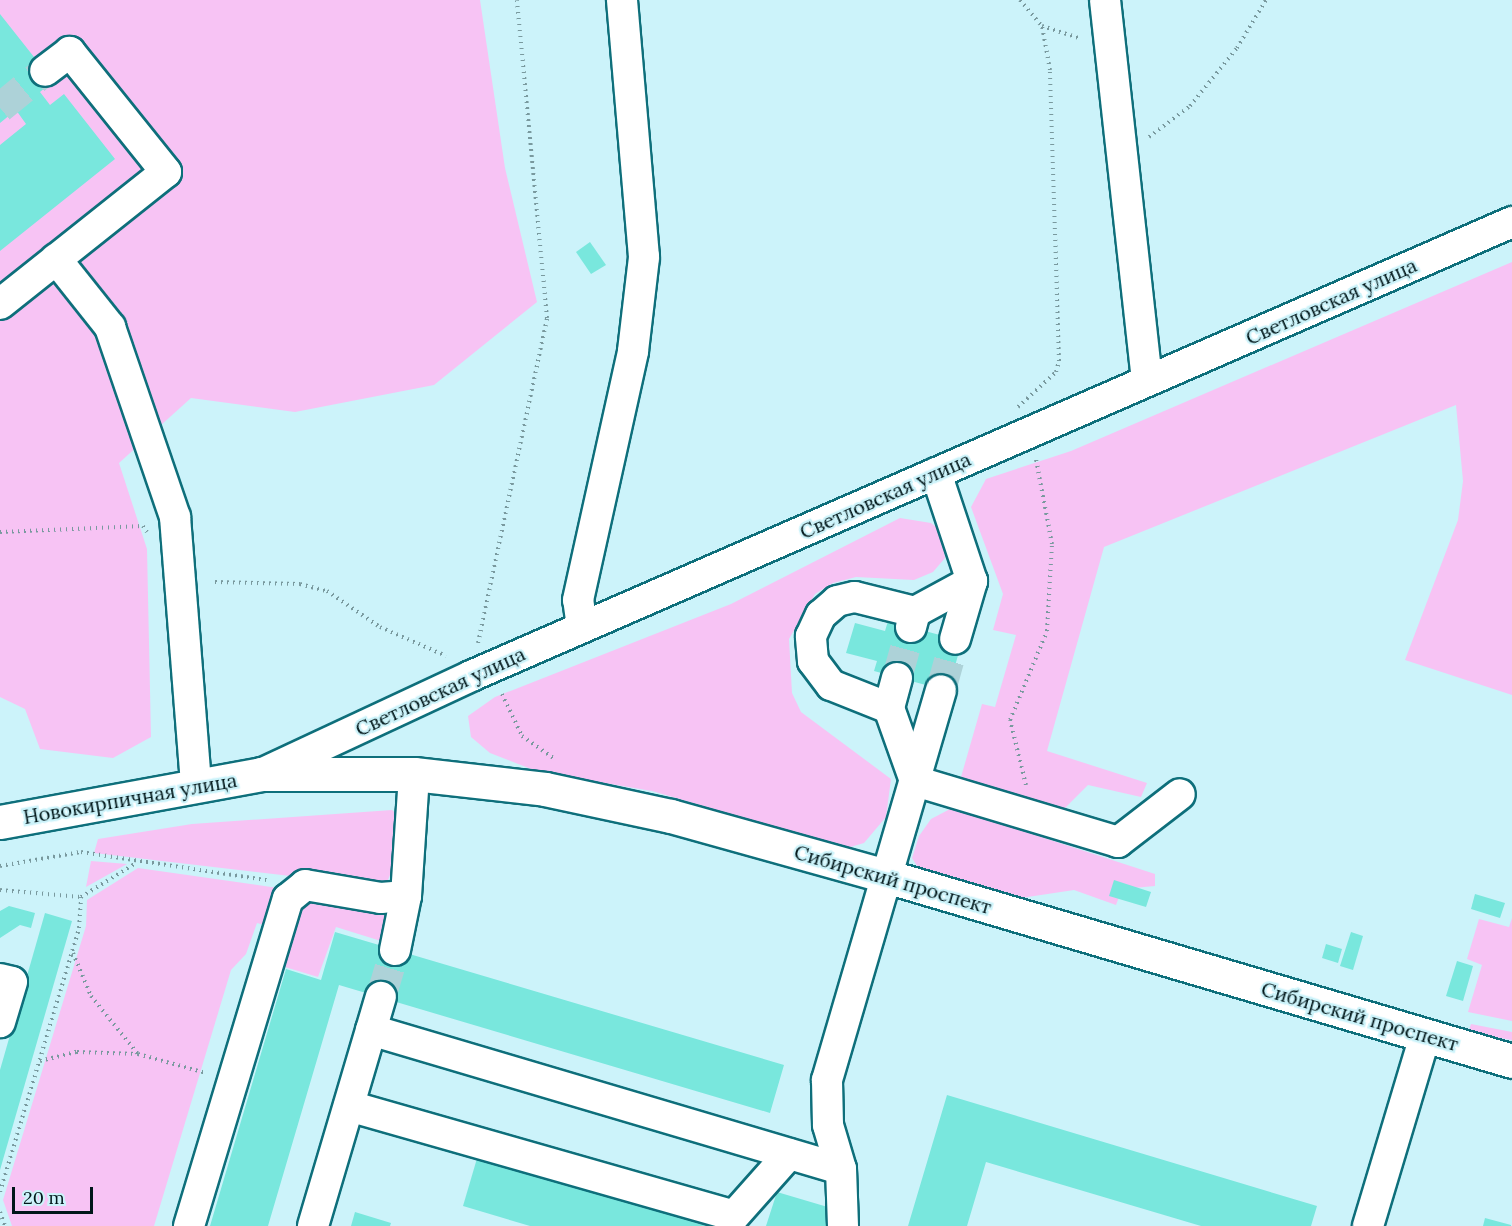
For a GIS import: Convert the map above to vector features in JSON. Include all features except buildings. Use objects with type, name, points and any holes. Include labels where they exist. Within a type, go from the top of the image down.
[{"type":"main road","name":"Новокирпичная улица","points":[[0,822],[196,783],[261,774]]},
{"type":"main road","name":"Сибирский проспект","points":[[261,774],[414,774],[544,789],[671,816],[886,876],[1512,1061]]},
{"type":"street","points":[[582,627],[578,600],[633,351],[644,257],[622,0]]},
{"type":"street","points":[[1105,0],[1147,381]]},
{"type":"street","points":[[0,304],[166,172],[70,51],[45,71]]},
{"type":"street","name":"Светловская улица","points":[[261,774],[461,667],[582,627],[1512,222]]},
{"type":"street","points":[[57,260],[110,327],[175,517],[196,783]]},
{"type":"street","points":[[936,473],[972,581],[955,639]]},
{"type":"street","points":[[889,708],[831,685],[813,661],[811,636],[821,615],[837,601],[855,597],[913,620],[972,581]]},
{"type":"street","points":[[897,678],[889,708],[915,781]]},
{"type":"street","points":[[843,1226],[841,1169],[828,1125],[827,1080],[940,690]]},
{"type":"street","points":[[395,950],[406,896],[414,774]]},
{"type":"street","points":[[915,781],[1118,842],[1180,794]]},
{"type":"street","points":[[0,808],[33,815]]},
{"type":"street","points":[[189,1226],[285,907],[297,887],[406,896]]},
{"type":"street","points":[[0,979],[12,982],[0,1022]]},
{"type":"street","points":[[314,1226],[381,998]]},
{"type":"street","points":[[371,1030],[841,1169]]},
{"type":"street","points":[[1368,1226],[1425,1035]]},
{"type":"street","points":[[349,1106],[734,1216],[789,1154]]},
{"type":"path","points":[[215,582],[300,584],[327,591],[380,627],[461,667],[546,318],[517,0]]},
{"type":"path","points":[[1020,0],[1042,26],[1110,46]]},
{"type":"path","points":[[1122,156],[1190,106],[1237,48],[1266,0]]},
{"type":"path","points":[[0,532],[143,526],[154,538]]},
{"type":"path","points":[[0,866],[81,852],[137,863],[232,873],[297,887]]},
{"type":"path","points":[[0,890],[81,897],[137,863]]},
{"type":"path","points":[[0,1192],[72,952],[81,897]]},
{"type":"path","points":[[72,952],[91,996],[138,1054]]},
{"type":"path","points":[[40,1061],[77,1052],[138,1054],[232,1082]]},
{"type":"path","points":[[0,1212],[5,1226]]},
{"type":"shaded area","points":[[0,0],[480,0],[505,168],[537,302],[434,385],[295,412],[191,398],[119,463],[147,549],[151,737],[113,758],[40,749],[25,709],[0,697]]},
{"type":"shaded area","points":[[1512,262],[1512,695],[1405,660],[1458,520],[1463,481],[1456,405],[1104,547],[1047,751],[1147,783],[1141,797],[1088,785],[1060,813],[959,784],[982,704],[995,707],[1016,635],[993,630],[1003,594],[971,507],[986,479],[1071,451]]},
{"type":"shaded area","points":[[900,518],[931,523],[941,531],[945,558],[933,572],[914,580],[856,577],[833,583],[815,594],[789,639],[792,693],[801,712],[891,779],[886,817],[864,843],[847,848],[652,791],[539,772],[490,753],[471,737],[468,716],[495,697],[731,604]]},
{"type":"shaded area","points":[[952,808],[1155,874],[1155,886],[1122,889],[1116,905],[1074,890],[1014,899],[919,869],[912,858],[919,836],[931,819]]},
{"type":"shaded area","points":[[392,810],[400,817],[402,846],[385,887],[94,853],[98,839],[192,824]]},
{"type":"shaded area","points":[[91,861],[127,864],[86,887]]},
{"type":"shaded area","points":[[138,868],[285,889],[271,927],[257,923],[246,954],[231,970],[154,1226],[12,1226],[3,1200],[86,926],[87,900]]},
{"type":"shaded area","points":[[302,896],[388,909],[381,941],[336,927],[318,977],[285,967],[279,982],[271,980]]},
{"type":"shaded area","points":[[1512,918],[1512,1021],[1468,1012],[1482,965],[1467,959],[1479,919],[1509,927]]},
{"type":"shaded area","points":[[1471,1024],[1512,1032],[1512,1040],[1481,1035],[1469,1030]]},
{"type":"tunnel","points":[[0,108],[45,71]]},
{"type":"tunnel","points":[[897,678],[911,627]]},
{"type":"tunnel","points":[[941,690],[955,639]]},
{"type":"tunnel","points":[[381,997],[395,950]]}]
